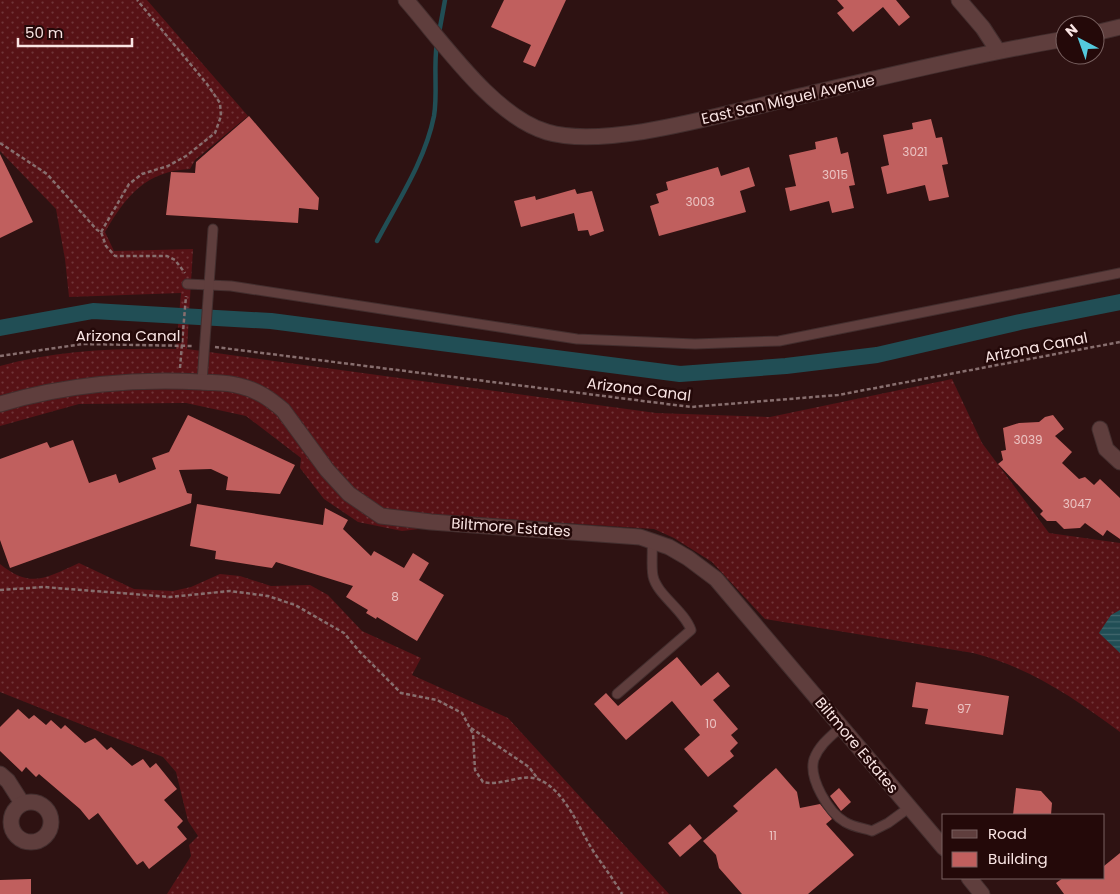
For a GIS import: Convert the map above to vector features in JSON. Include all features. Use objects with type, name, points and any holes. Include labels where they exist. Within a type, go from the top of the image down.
[{"type":"street","name":"East San Miguel Avenue","points":[[406,0],[487,94],[513,115],[547,132],[597,138],[680,124],[998,51],[1055,41]]},
{"type":"street","points":[[959,0],[998,51]]},
{"type":"street","points":[[1105,31],[1120,27]]},
{"type":"street","name":"Biltmore Estates","points":[[0,404],[102,385],[153,381],[202,382],[240,386],[270,399],[283,410],[328,470],[349,494],[381,516],[431,522],[617,534],[652,540],[688,558],[711,574],[942,846]]},
{"type":"street","points":[[1100,429],[1106,449],[1120,462]]},
{"type":"street","points":[[0,774],[8,782],[22,803]]},
{"type":"street","points":[[970,879],[982,894]]},
{"type":"lane","points":[[202,382],[213,229]]},
{"type":"lane","points":[[187,288],[208,290],[231,286],[577,339],[695,344],[779,340],[1120,273]]},
{"type":"lane","points":[[617,694],[691,630],[688,621],[658,586],[653,576],[652,540]]},
{"type":"lane","points":[[842,726],[823,743],[814,759],[813,770],[820,794],[845,822],[872,831],[888,823],[910,807]]},
{"type":"path","points":[[101,232],[129,184],[142,174],[168,166],[186,156],[215,133],[222,116],[220,103],[207,84],[137,0]]},
{"type":"path","points":[[0,144],[47,174],[101,232],[106,246],[115,256],[159,256],[175,260],[185,274],[187,288],[183,346]]},
{"type":"path","name":"Arizona Canal","points":[[212,347],[691,407],[838,395],[1120,342]]},
{"type":"path","name":"Arizona Canal","points":[[0,356],[83,344],[197,346]]},
{"type":"path","points":[[0,590],[44,587],[170,596],[224,591],[283,600],[306,609],[344,633],[365,658],[401,693],[443,703],[462,713],[473,734],[475,770],[483,782],[493,784],[521,780],[539,780]]},
{"type":"path","points":[[470,727],[529,768],[569,809],[593,851],[622,894]]},
{"type":"shaded area","points":[[0,0],[147,0],[248,116],[195,160],[190,169],[161,175],[149,180],[139,188],[121,207],[105,232],[114,251],[193,249],[187,349],[656,413],[770,417],[952,379],[982,443],[1049,533],[1120,543],[1120,732],[1051,685],[1033,675],[994,659],[973,653],[765,619],[712,562],[674,538],[654,529],[506,519],[402,531],[358,522],[324,499],[300,468],[301,458],[246,416],[186,403],[79,404],[0,426],[0,366],[65,353],[132,349],[176,349],[181,293],[69,297],[65,259],[56,209],[0,151]]},
{"type":"shaded area","points":[[79,563],[134,589],[173,591],[191,587],[220,574],[240,576],[271,586],[310,585],[328,595],[362,631],[421,658],[412,675],[508,718],[669,894],[167,894],[191,856],[189,845],[198,836],[188,821],[176,772],[163,757],[0,692],[0,564],[11,572],[30,579],[48,576]]},
{"type":"water","points":[[1120,610],[1120,653],[1099,633],[1111,615]]},
{"type":"building","points":[[504,0],[566,0],[535,67],[523,62],[531,45],[491,27]]},
{"type":"building","points":[[837,0],[896,0],[910,17],[899,26],[883,7],[853,32],[837,13],[844,8]]},
{"type":"building","points":[[249,116],[319,198],[318,210],[299,208],[298,223],[166,215],[171,172],[195,173],[196,162]]},
{"type":"building","points":[[931,119],[936,138],[942,137],[948,164],[942,165],[949,197],[929,201],[925,185],[887,194],[881,167],[889,165],[883,135],[913,129],[912,123]]},
{"type":"building","points":[[837,137],[841,154],[848,152],[855,185],[849,186],[854,208],[832,213],[829,201],[790,211],[785,188],[796,186],[789,155],[816,149],[815,142]]},
{"type":"building","points":[[0,154],[33,222],[0,238]]},
{"type":"building","points":[[718,167],[721,176],[749,167],[755,186],[740,191],[746,212],[659,236],[650,206],[659,203],[656,194],[668,190],[666,182]]},
{"type":"building","points":[[575,189],[577,194],[592,191],[604,231],[590,236],[588,230],[578,231],[574,213],[521,227],[514,201],[535,196],[536,200]]},
{"type":"building","points":[[188,415],[295,465],[280,494],[226,490],[228,477],[211,469],[179,470],[187,493],[192,494],[191,503],[10,568],[0,540],[0,459],[47,442],[50,448],[73,440],[89,483],[116,474],[119,483],[156,469],[152,458],[169,452]]},
{"type":"building","points":[[1053,415],[1064,429],[1055,436],[1072,452],[1062,463],[1079,479],[1085,477],[1094,485],[1100,479],[1120,498],[1120,539],[1107,530],[1103,536],[1085,523],[1080,528],[1064,529],[1056,521],[1047,521],[1040,514],[1043,511],[998,464],[1003,460],[1001,451],[1006,450],[1003,428],[1019,423],[1039,422],[1045,417]]},
{"type":"building","points":[[197,504],[323,525],[325,508],[348,520],[343,529],[371,556],[374,551],[404,568],[413,553],[429,563],[419,580],[444,595],[417,641],[377,617],[376,619],[366,613],[368,610],[346,597],[353,586],[276,562],[272,568],[215,559],[216,551],[190,546]]},
{"type":"building","points":[[677,657],[701,686],[718,672],[730,686],[713,700],[738,729],[731,735],[738,743],[730,751],[734,756],[708,777],[684,749],[700,735],[672,701],[626,740],[594,704],[606,693],[618,706]]},
{"type":"building","points":[[916,682],[1009,696],[1003,735],[925,724],[928,709],[912,707]]},
{"type":"building","points":[[18,709],[29,719],[34,715],[46,725],[51,720],[61,729],[65,725],[85,743],[95,738],[107,750],[111,747],[132,766],[143,759],[150,768],[156,763],[177,789],[164,800],[183,821],[177,827],[187,839],[149,869],[143,861],[137,865],[98,813],[89,820],[80,809],[39,774],[36,777],[26,767],[22,772],[0,751],[0,727]]},
{"type":"building","points":[[776,768],[797,792],[800,808],[820,804],[832,819],[826,824],[854,855],[808,894],[742,894],[719,868],[716,855],[703,841],[738,811],[733,806]]},
{"type":"building","points":[[839,788],[851,802],[841,811],[830,796]]},
{"type":"building","points":[[1016,788],[1041,791],[1052,803],[1051,814],[1013,814]]},
{"type":"building","points":[[690,824],[702,838],[680,857],[668,843]]},
{"type":"building","points":[[1120,853],[1120,894],[1064,894],[1056,883],[1062,879],[1105,879],[1105,865]]},
{"type":"building","points":[[31,879],[31,894],[0,894],[0,880]]},
{"type":"waterway","points":[[439,33],[445,0]]},
{"type":"waterway","points":[[377,241],[418,165],[430,133],[435,107],[437,43]]},
{"type":"waterway","points":[[0,328],[93,311],[271,321],[680,374],[786,366],[877,355],[1020,322],[1120,302]]}]
